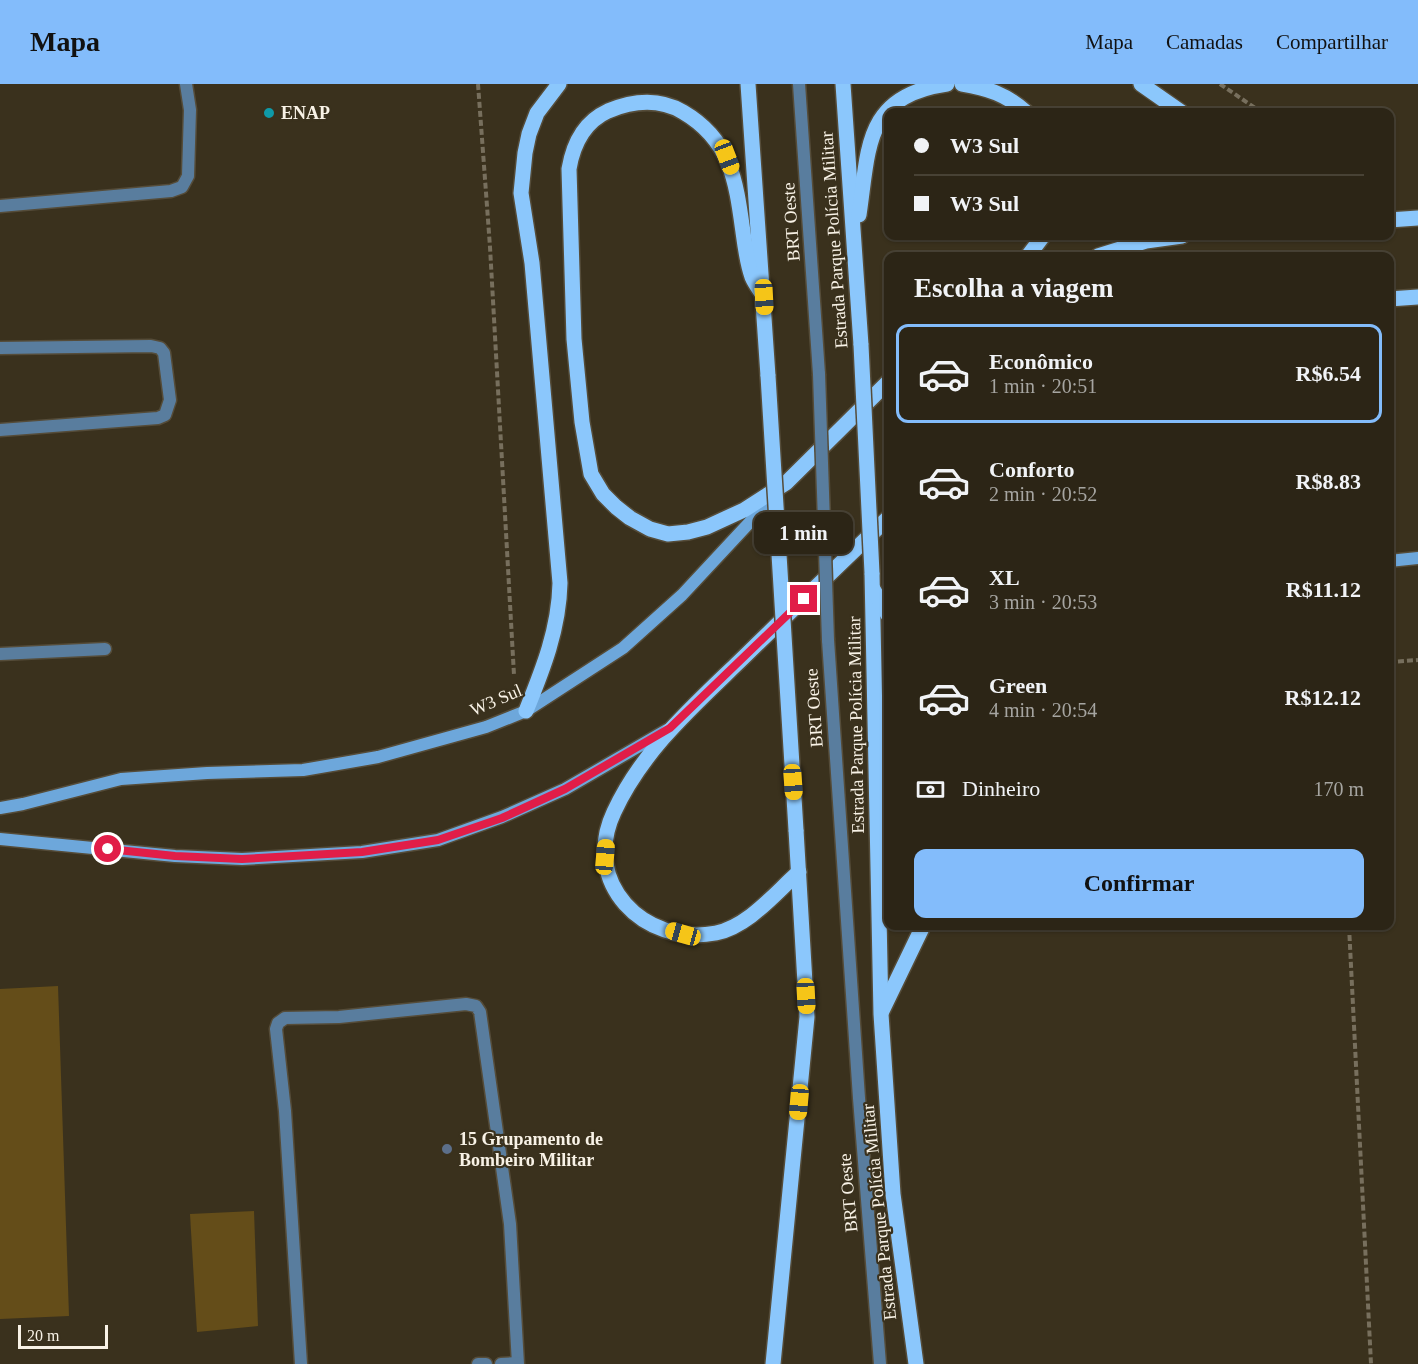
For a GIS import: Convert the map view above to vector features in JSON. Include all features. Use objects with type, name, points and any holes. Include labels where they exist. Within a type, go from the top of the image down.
[{"type":"main road","points":[[521,713],[548,655],[557,625],[560,583],[532,263],[521,193],[525,153],[530,134],[537,114],[559,84]]},
{"type":"main road","points":[[748,84],[764,297],[807,1017],[773,1363]]},
{"type":"main road","name":"Estrada Parque Polícia Militar","points":[[843,84],[861,345],[873,589],[881,1014],[893,1194],[916,1364]]},
{"type":"main road","points":[[890,108],[914,91],[947,84]]},
{"type":"main road","points":[[962,84],[993,90],[1021,108]]},
{"type":"main road","points":[[1141,84],[1175,108]]},
{"type":"main road","points":[[764,297],[753,278],[746,254],[733,171],[715,138],[680,110],[671,105],[653,103],[634,103],[618,107],[602,114],[589,125],[572,151],[569,169],[569,222],[574,339],[582,422],[591,474],[603,494],[616,507],[650,529],[668,534],[707,527],[744,510],[786,483]]},
{"type":"main road","points":[[855,248],[866,155],[884,115]]},
{"type":"main road","points":[[1394,215],[1413,219]]},
{"type":"main road","points":[[1394,220],[1413,219]]},
{"type":"main road","points":[[1111,252],[1153,240]]},
{"type":"main road","points":[[1394,299],[1418,297]]},
{"type":"main road","name":"W3 Sul","points":[[786,483],[884,386]]},
{"type":"main road","points":[[799,872],[753,914],[736,925],[717,933],[683,934],[658,927],[639,918],[623,903],[610,879],[605,857],[607,832],[627,787],[670,728],[884,522]]},
{"type":"main road","points":[[873,589],[884,608]]},
{"type":"main road","points":[[881,1014],[921,930]]},
{"type":"street","name":"W3 Sul","points":[[0,807],[121,779],[303,770],[378,758],[486,727],[521,713],[623,648],[682,595],[786,483]]},
{"type":"street","points":[[1394,560],[1418,558]]},
{"type":"street","points":[[0,839],[175,856],[242,859],[362,852],[438,840],[502,818],[565,789],[670,728]]},
{"type":"lane","points":[[0,206],[171,191],[182,187],[188,176],[189,155],[190,110],[186,84]]},
{"type":"lane","name":"BRT Oeste","points":[[799,84],[819,374],[828,640],[859,1098],[880,1364]]},
{"type":"lane","points":[[0,348],[103,346],[160,348],[164,353],[170,400],[165,415],[158,418],[0,430]]},
{"type":"lane","points":[[0,654],[105,649]]},
{"type":"lane","points":[[301,1364],[285,1111],[276,1029],[278,1023],[285,1018],[339,1017],[466,1004],[476,1006],[480,1012],[510,1224],[517,1363],[501,1364]]},
{"type":"lane","points":[[478,1364],[486,1364]]},
{"type":"path","points":[[478,84],[521,713]]},
{"type":"path","points":[[1220,84],[1255,108]]},
{"type":"path","points":[[1394,662],[1418,660]]},
{"type":"path","points":[[1349,930],[1371,1364]]},
{"type":"shaded area","points":[[58,986],[69,1316],[0,1319],[0,989]]},
{"type":"shaded area","points":[[254,1211],[258,1326],[197,1332],[190,1214]]},
{"type":"place","name":"ENAP","points":[[269,113]]},
{"type":"place","name":"15 Grupamento de Bombeiro Militar","points":[[447,1149]]},
{"type":"route","points":[[108,849],[175,856],[242,859],[362,852],[438,840],[502,818],[565,789],[670,728],[804,599]]}]
